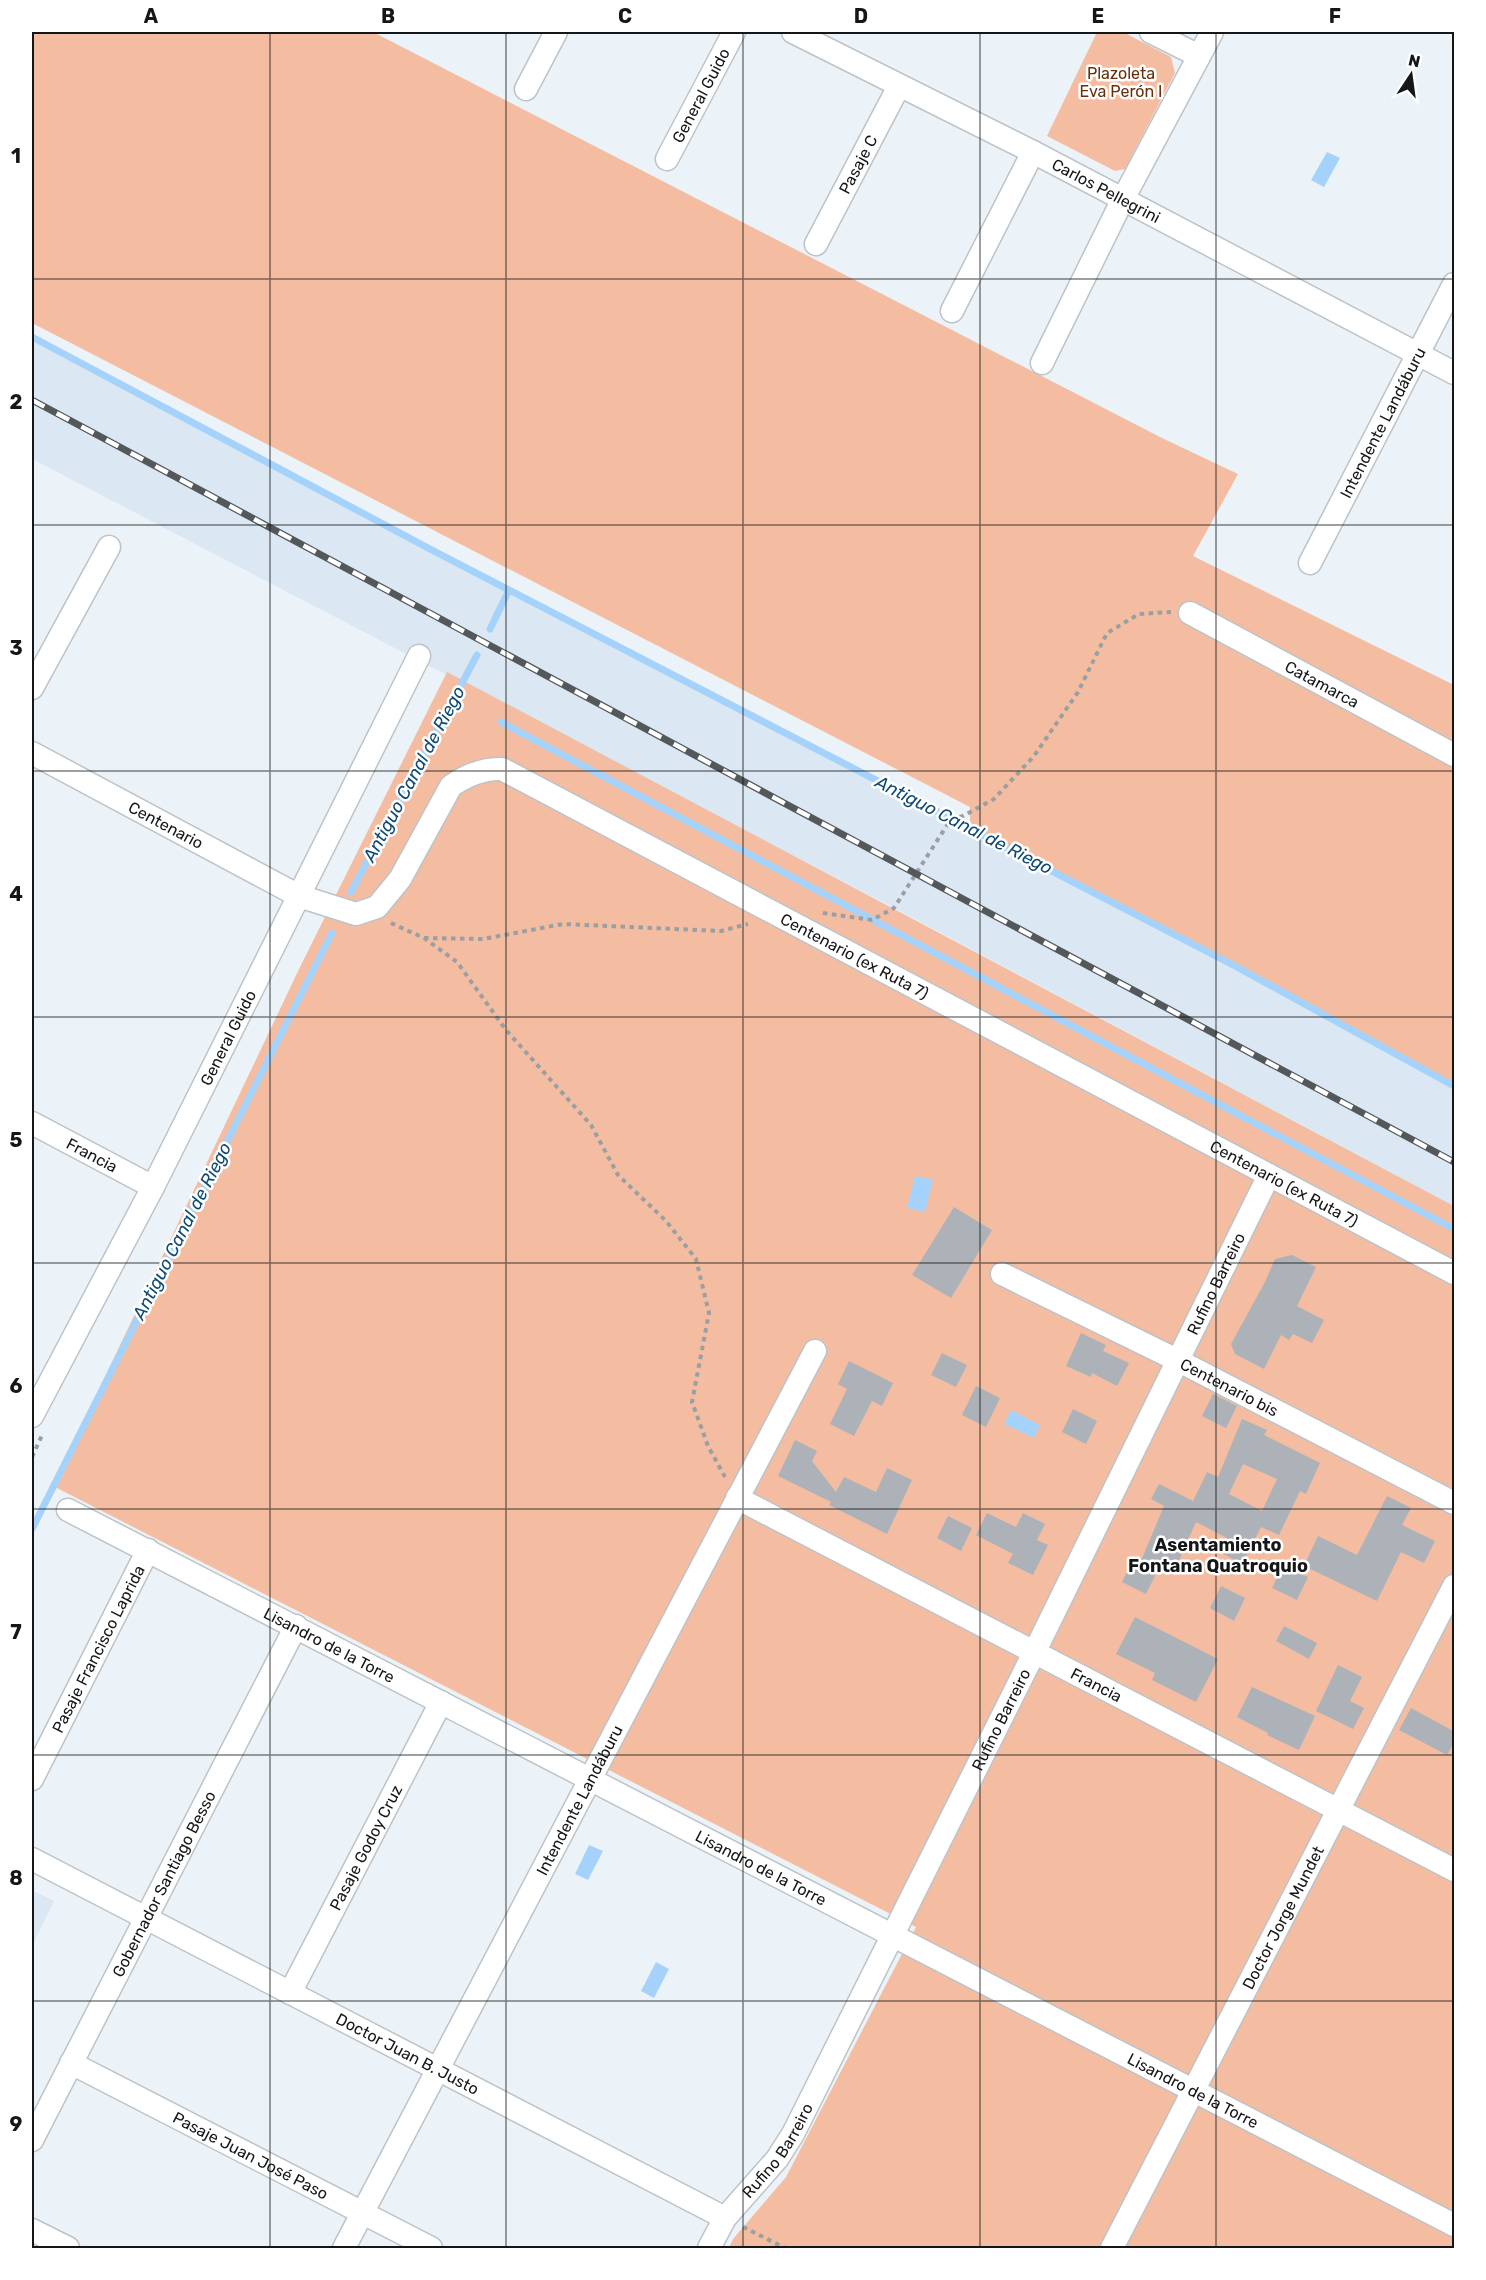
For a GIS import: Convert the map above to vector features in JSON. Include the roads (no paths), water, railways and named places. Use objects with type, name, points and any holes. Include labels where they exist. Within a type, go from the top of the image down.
[{"type":"street","points":[[526,89],[556,32]]},
{"type":"street","name":"General Guido","points":[[667,159],[734,32]]},
{"type":"street","name":"Carlos Pellegrini","points":[[793,32],[1033,152],[1455,373]]},
{"type":"street","points":[[1151,32],[1199,56]]},
{"type":"street","points":[[1042,363],[1123,199],[1212,32]]},
{"type":"street","name":"Pasaje C","points":[[816,244],[899,86]]},
{"type":"street","points":[[952,311],[1033,152]]},
{"type":"street","name":"Intendente Landáburu","points":[[1310,563],[1455,284]]},
{"type":"street","points":[[32,688],[109,547]]},
{"type":"street","name":"Catamarca","points":[[1190,613],[1455,754]]},
{"type":"street","name":"General Guido","points":[[32,1416],[153,1187],[419,656]]},
{"type":"street","name":"Centenario","points":[[32,753],[299,896]]},
{"type":"street","name":"Centenario (ex Ruta 7)","points":[[299,896],[356,914],[377,908],[400,879],[451,786],[464,777],[489,768],[502,769],[1455,1272]]},
{"type":"street","name":"Francia","points":[[32,1123],[153,1187]]},
{"type":"street","name":"Rufino Barreiro","points":[[709,2248],[725,2218],[777,2159],[793,2134],[1179,1361],[1269,1175]]},
{"type":"street","name":"Centenario bis","points":[[1002,1274],[1179,1361],[1455,1503]]},
{"type":"street","name":"Intendente Landáburu","points":[[344,2248],[815,1351]]},
{"type":"street","name":"Francia","points":[[737,1498],[1455,1870]]},
{"type":"street","name":"Lisandro de la Torre","points":[[68,1510],[1455,2225]]},
{"type":"street","name":"Pasaje Francisco Laprida","points":[[32,1779],[148,1550]]},
{"type":"street","name":"Doctor Jorge Mundet","points":[[1112,2248],[1455,1586]]},
{"type":"street","name":"Gobernador Santiago Besso","points":[[32,2140],[296,1626]]},
{"type":"street","name":"Pasaje Godoy Cruz","points":[[290,1993],[441,1701]]},
{"type":"street","name":"Doctor Juan B. Justo","points":[[32,1859],[725,2218]]},
{"type":"street","name":"Pasaje Juan José Paso","points":[[71,2063],[430,2248]]},
{"type":"street","points":[[32,2230],[68,2248]]},
{"type":"water","points":[[1327,152],[1340,158],[1324,187],[1311,180]]},
{"type":"water","points":[[915,1176],[933,1180],[925,1212],[907,1208]]},
{"type":"water","points":[[1011,1410],[1040,1425],[1034,1438],[1004,1424]]},
{"type":"water","points":[[589,1845],[603,1851],[588,1880],[575,1874]]},
{"type":"water","points":[[656,1962],[669,1969],[654,1998],[641,1991]]},
{"type":"waterway","name":"Antiguo Canal de Riego","points":[[32,337],[430,549],[1237,967],[1454,1086]]},
{"type":"waterway","name":"Antiguo Canal de Riego","points":[[490,629],[509,590]]},
{"type":"waterway","name":"Antiguo Canal de Riego","points":[[351,892],[477,655]]},
{"type":"waterway","points":[[501,722],[1454,1229]]},
{"type":"waterway","name":"Antiguo Canal de Riego","points":[[32,1529],[332,933]]},
{"type":"railway","points":[[32,400],[1454,1162]]},
{"type":"district","name":"Asentamiento Fontana Quatroquio","points":[[1218,1555]]},
{"type":"park label","name":"Plazoleta Eva Perón I","points":[[1121,82]]}]
